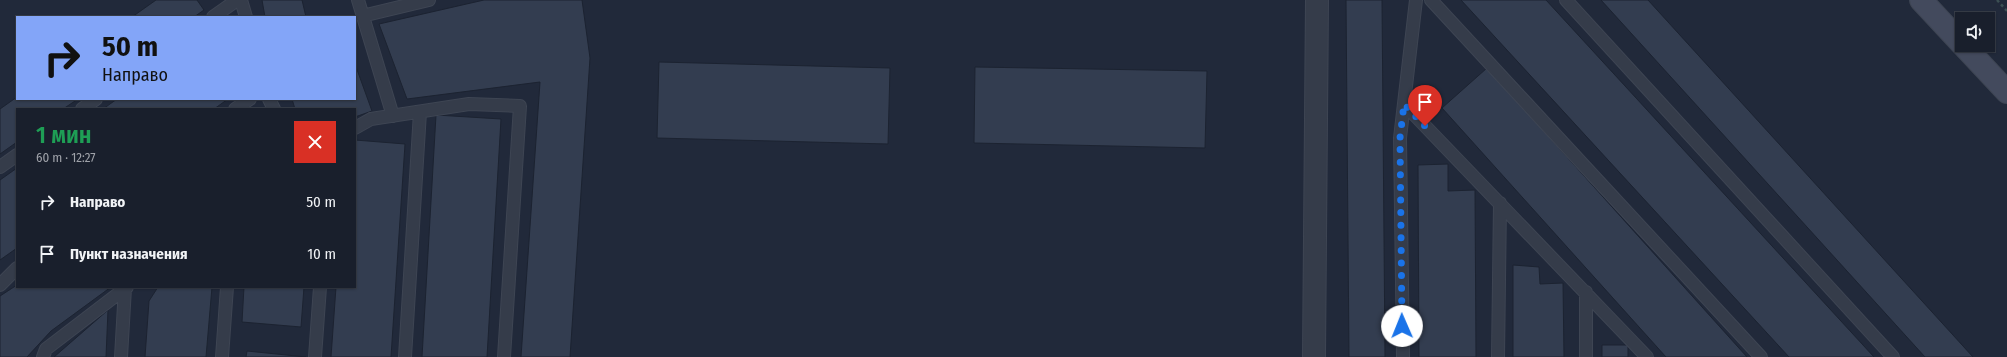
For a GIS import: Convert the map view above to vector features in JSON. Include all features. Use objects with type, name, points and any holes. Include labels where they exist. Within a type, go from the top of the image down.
[{"type":"main road","points":[[1921,0],[1955,36]]},
{"type":"main road","points":[[1970,52],[2007,92]]},
{"type":"street","points":[[1314,357],[1317,0]]},
{"type":"lane","points":[[214,16],[237,0]]},
{"type":"lane","points":[[241,0],[246,16]]},
{"type":"lane","points":[[358,0],[393,116]]},
{"type":"lane","points":[[362,16],[428,0]]},
{"type":"lane","points":[[1403,357],[1400,138],[1416,0]]},
{"type":"lane","points":[[1431,0],[1761,357]]},
{"type":"lane","points":[[1566,0],[1893,357]]},
{"type":"lane","points":[[83,108],[95,100]]},
{"type":"lane","points":[[236,108],[248,100]]},
{"type":"lane","points":[[356,127],[371,119],[470,104],[520,106],[504,357]]},
{"type":"lane","points":[[1404,104],[1647,357]]},
{"type":"lane","points":[[405,357],[420,112]]},
{"type":"lane","points":[[0,167],[16,156]]},
{"type":"lane","points":[[1498,357],[1500,203]]},
{"type":"lane","points":[[0,285],[16,269]]},
{"type":"lane","points":[[43,357],[46,349],[126,288]]},
{"type":"lane","points":[[121,357],[126,288]]},
{"type":"lane","points":[[222,357],[227,288]]},
{"type":"lane","points":[[315,357],[320,288]]},
{"type":"lane","points":[[1586,292],[1586,357]]},
{"type":"path","points":[[1997,0],[2007,11]]},
{"type":"building","points":[[156,0],[197,0],[204,10],[195,16],[133,16]]},
{"type":"building","points":[[262,0],[302,0],[306,16],[265,16]]},
{"type":"building","points":[[484,0],[582,0],[590,58],[570,357],[521,357],[540,82],[407,99],[379,24]]},
{"type":"building","points":[[1346,0],[1382,0],[1385,357],[1349,357]]},
{"type":"building","points":[[1461,0],[1546,0],[1874,357],[1789,357]]},
{"type":"building","points":[[1601,0],[1648,0],[1973,357],[1925,357]]},
{"type":"building","points":[[659,62],[890,68],[888,144],[657,138]]},
{"type":"building","points":[[356,67],[372,111],[356,117],[356,108],[295,108],[292,100],[356,100]]},
{"type":"building","points":[[975,67],[1207,71],[1205,148],[974,143]]},
{"type":"building","points":[[1487,68],[1747,357],[1666,357],[1442,108]]},
{"type":"building","points":[[16,98],[16,100],[76,100],[64,108],[16,108],[16,143],[0,154],[0,109]]},
{"type":"building","points":[[116,100],[227,100],[215,108],[104,108]]},
{"type":"building","points":[[436,115],[501,119],[487,357],[422,357]]},
{"type":"building","points":[[356,140],[405,144],[391,357],[331,357],[336,288],[356,288]]},
{"type":"building","points":[[1448,164],[1448,191],[1475,190],[1476,357],[1419,357],[1418,165]]},
{"type":"building","points":[[16,169],[16,249],[0,260],[0,180]]},
{"type":"building","points":[[1513,265],[1539,267],[1540,284],[1563,283],[1564,357],[1513,357]]},
{"type":"building","points":[[16,286],[16,288],[110,288],[51,331],[27,357],[0,357],[0,296]]},
{"type":"building","points":[[157,288],[212,288],[206,357],[145,357],[149,301]]},
{"type":"building","points":[[244,288],[304,288],[301,327],[242,322]]},
{"type":"building","points":[[108,310],[106,357],[54,357]]},
{"type":"building","points":[[1602,345],[1628,345],[1628,357],[1602,357]]},
{"type":"building","points":[[247,351],[306,357],[246,357]]},
{"type":"route","points":[[1402,326],[1400,138],[1404,104],[1425,126]]}]
